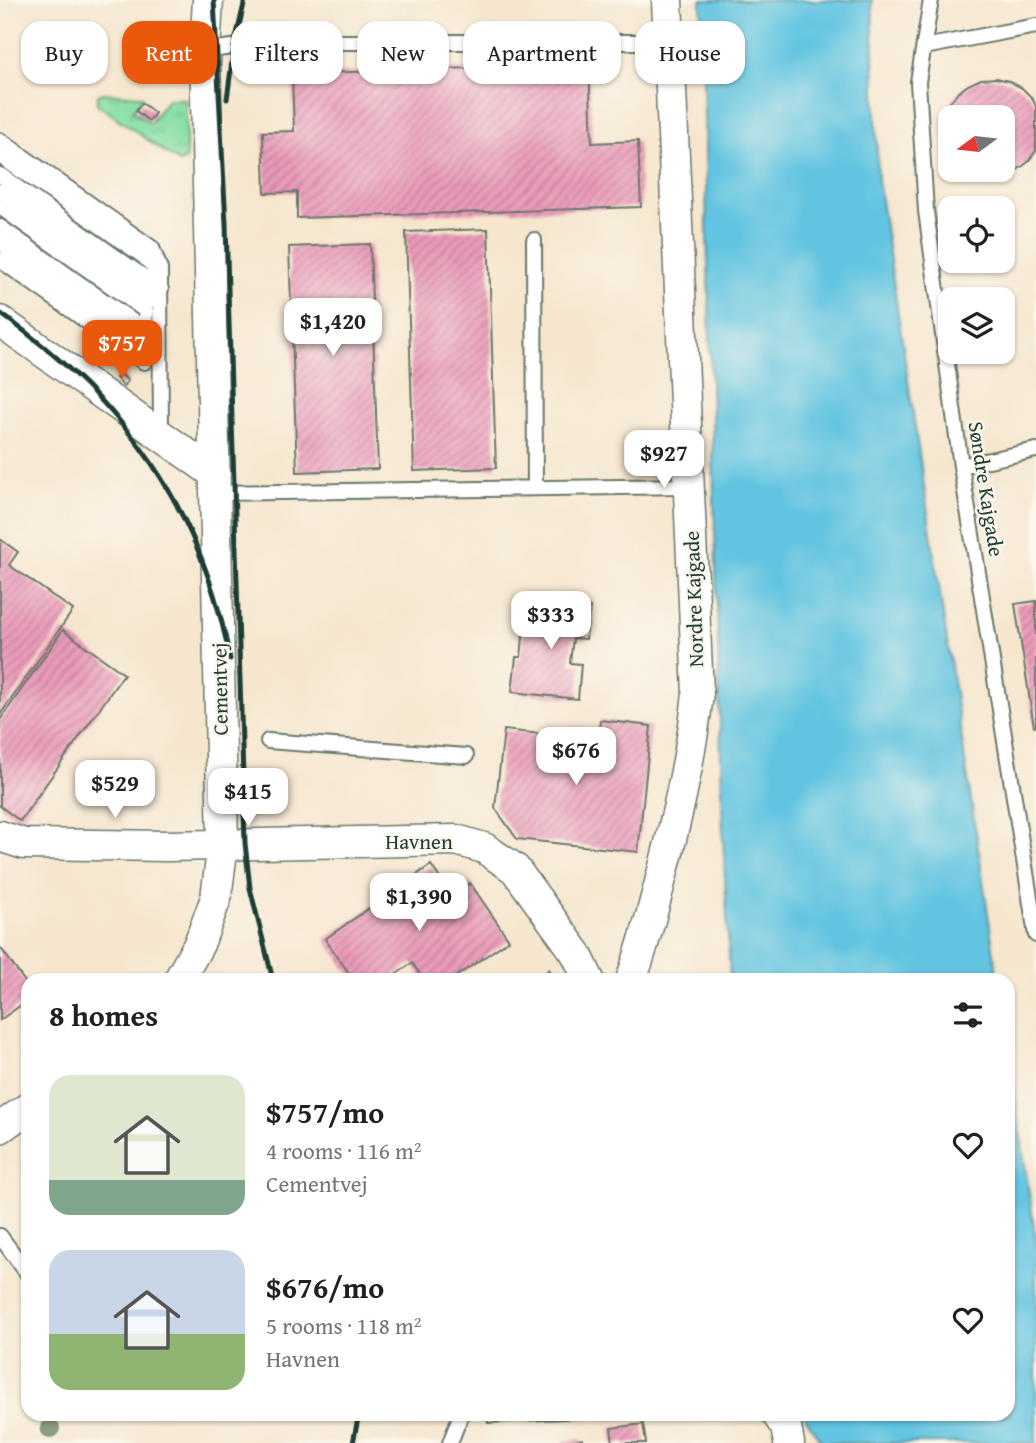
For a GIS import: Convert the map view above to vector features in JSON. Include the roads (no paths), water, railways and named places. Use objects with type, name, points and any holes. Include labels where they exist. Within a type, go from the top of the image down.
[{"type":"street","name":"Cementvej","points":[[207,21],[208,0]]},
{"type":"street","name":"Nordre Kajgade","points":[[667,0],[668,21]]},
{"type":"street","name":"Cementvej","points":[[183,973],[199,944],[216,898],[223,844],[206,84]]},
{"type":"street","name":"Nordre Kajgade","points":[[634,973],[644,945],[693,740],[698,693],[671,84]]},
{"type":"street","points":[[0,321],[161,436],[215,483]]},
{"type":"street","name":"Havnen","points":[[0,836],[24,844],[167,846],[456,840],[484,848],[515,869],[576,953],[586,973]]},
{"type":"street","points":[[0,1128],[21,1113]]},
{"type":"street","points":[[782,1421],[789,1443]]},
{"type":"lane","name":"Søndre Kajgade","points":[[931,0],[918,82],[926,211],[961,466],[1036,935]]},
{"type":"lane","points":[[924,47],[1036,26]]},
{"type":"lane","points":[[217,49],[265,42],[635,42]]},
{"type":"lane","points":[[0,140],[152,248],[161,282],[161,436]]},
{"type":"lane","points":[[0,156],[143,256],[161,282]]},
{"type":"lane","points":[[0,176],[161,282]]},
{"type":"lane","points":[[0,191],[161,305]]},
{"type":"lane","points":[[0,207],[146,311]]},
{"type":"lane","points":[[0,227],[145,330]]},
{"type":"lane","points":[[534,240],[535,488]]},
{"type":"lane","points":[[0,243],[145,346]]},
{"type":"lane","points":[[0,260],[144,362],[146,295]]},
{"type":"lane","points":[[961,466],[1036,450]]},
{"type":"lane","points":[[215,483],[535,488],[689,486]]},
{"type":"lane","points":[[268,741],[466,755]]},
{"type":"lane","points":[[0,1236],[21,1264]]},
{"type":"lane","points":[[450,1443],[458,1421]]},
{"type":"water","points":[[701,0],[872,0],[878,180],[997,973],[730,973],[723,837],[703,84],[745,84],[745,21],[702,21]]},
{"type":"water","points":[[1015,1098],[1036,1240],[1036,1443],[822,1443],[808,1421],[1015,1421]]},
{"type":"railway","points":[[214,0],[226,224],[245,843],[250,888],[271,973]]},
{"type":"railway","points":[[227,99],[234,47],[245,0]]},
{"type":"railway","points":[[0,313],[45,347],[85,383],[151,462],[177,506],[199,553],[217,604],[230,659]]},
{"type":"railway","points":[[353,1443],[358,1421]]}]
